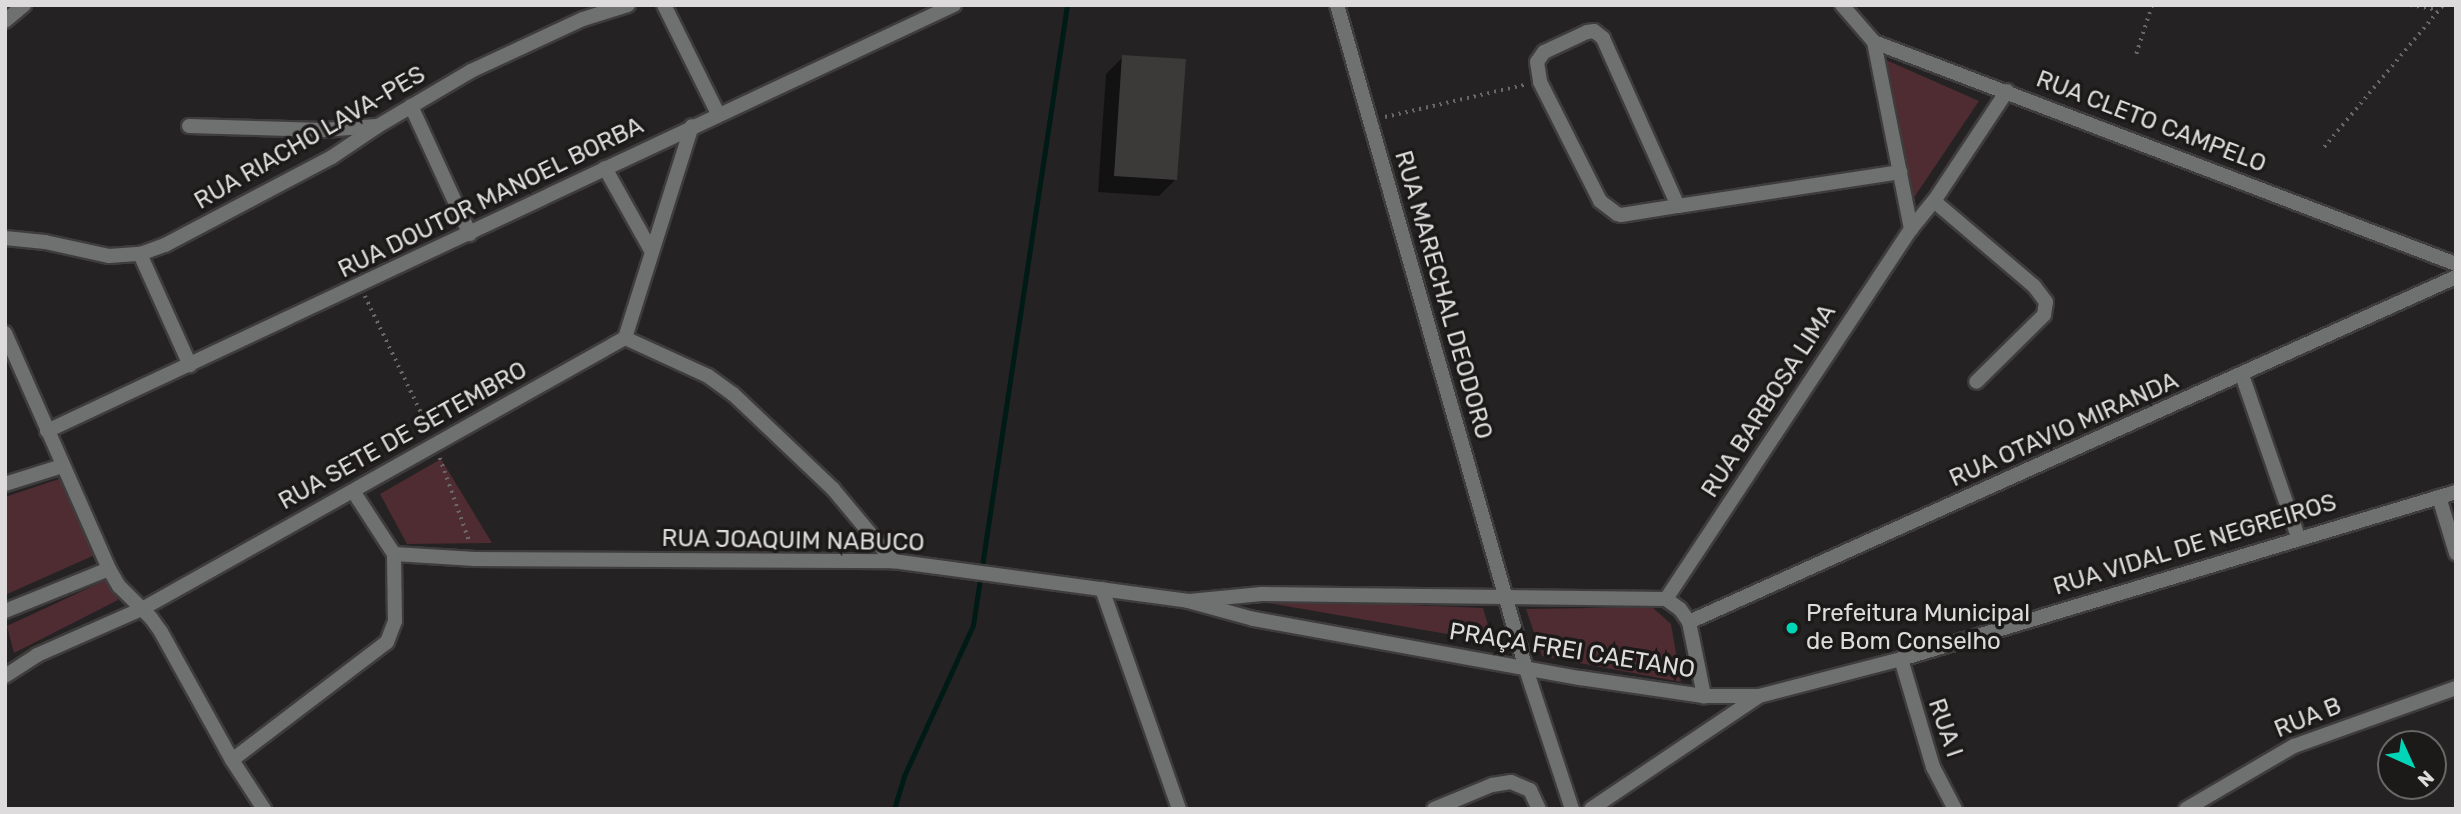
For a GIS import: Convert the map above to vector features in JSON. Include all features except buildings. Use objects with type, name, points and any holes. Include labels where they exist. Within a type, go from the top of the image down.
[{"type":"street","points":[[5,21],[24,5]]},
{"type":"street","name":"RUA RIACHO LAVA-PES","points":[[5,237],[45,242],[109,256],[140,254],[226,215],[332,157],[377,125],[519,46],[583,19],[628,5]]},
{"type":"street","points":[[664,5],[718,114]]},
{"type":"street","name":"RUA DOUTOR MANOEL BORBA","points":[[47,431],[360,287],[692,126],[954,5]]},
{"type":"street","name":"RUA MARECHAL DEODORO","points":[[1336,5],[1526,669],[1572,809]]},
{"type":"street","name":"RUA CLETO CAMPELO","points":[[1842,5],[1874,42],[2456,264]]},
{"type":"street","points":[[1678,206],[1606,42],[1599,34],[1587,32],[1544,52],[1537,62],[1540,82],[1606,207],[1621,215],[1900,172]]},
{"type":"street","points":[[1874,42],[1911,229]]},
{"type":"street","name":"RUA BARBOSA LIMA","points":[[1666,599],[1911,229],[1934,201],[2007,91]]},
{"type":"street","points":[[411,106],[470,234]]},
{"type":"street","points":[[190,126],[323,130],[377,125]]},
{"type":"street","points":[[692,126],[625,338],[708,376],[733,394],[833,489],[893,561]]},
{"type":"street","points":[[605,168],[652,252]]},
{"type":"street","points":[[1934,201],[2034,286],[2046,302],[2044,315],[1976,382]]},
{"type":"street","points":[[140,254],[190,365]]},
{"type":"street","name":"RUA OTAVIO MIRANDA","points":[[1689,622],[2242,375],[2456,276]]},
{"type":"street","points":[[5,333],[108,569],[119,586],[161,632],[232,760],[263,808]]},
{"type":"street","name":"RUA SETE DE SETEMBRO","points":[[5,676],[37,655],[142,609],[625,338]]},
{"type":"street","points":[[2242,375],[2298,537]]},
{"type":"street","points":[[5,484],[62,466]]},
{"type":"street","points":[[232,760],[387,642],[395,621],[394,554],[353,491]]},
{"type":"street","name":"RUA VIDAL DE NEGREIROS","points":[[1704,696],[1759,696],[1900,659],[2298,537],[2456,492]]},
{"type":"street","points":[[2439,497],[2456,553]]},
{"type":"street","name":"RUA JOAQUIM NABUCO","points":[[394,554],[475,559],[893,561],[1188,601]]},
{"type":"street","points":[[5,611],[108,569]]},
{"type":"street","points":[[1102,589],[1179,809]]},
{"type":"street","name":"PRAÇA FREI CAETANO","points":[[1262,594],[1666,599],[1680,609],[1689,622],[1704,696],[1526,669],[1254,619],[1188,601],[1262,594]]},
{"type":"street","name":"RUA I","points":[[1900,659],[1933,766],[1955,809]]},
{"type":"street","name":"RUA B","points":[[2186,809],[2294,746],[2456,688]]},
{"type":"street","points":[[1591,809],[1759,696]]},
{"type":"street","points":[[1434,809],[1492,785],[1511,782],[1530,790],[1539,809]]},
{"type":"path","points":[[2136,54],[2152,5]]},
{"type":"path","points":[[2410,5],[2438,10]]},
{"type":"path","points":[[2324,147],[2443,5]]},
{"type":"path","points":[[1370,121],[1540,82]]},
{"type":"path","points":[[360,287],[435,443],[475,559]]},
{"type":"shaded area","points":[[1886,60],[1979,101],[1913,199]]},
{"type":"shaded area","points":[[441,459],[492,543],[407,544],[380,494]]},
{"type":"shaded area","points":[[65,477],[97,554],[5,595],[5,497]]},
{"type":"shaded area","points":[[108,579],[118,600],[14,653],[7,626]]},
{"type":"shaded area","points":[[1240,598],[1483,608],[1493,642]]},
{"type":"shaded area","points":[[1652,607],[1671,624],[1681,682],[1542,656],[1526,609]]},
{"type":"waterway","points":[[894,809],[904,776],[973,625],[1067,5]]},
{"type":"place","name":"Prefeitura Municipal de Bom Conselho","points":[[1792,628]]}]
